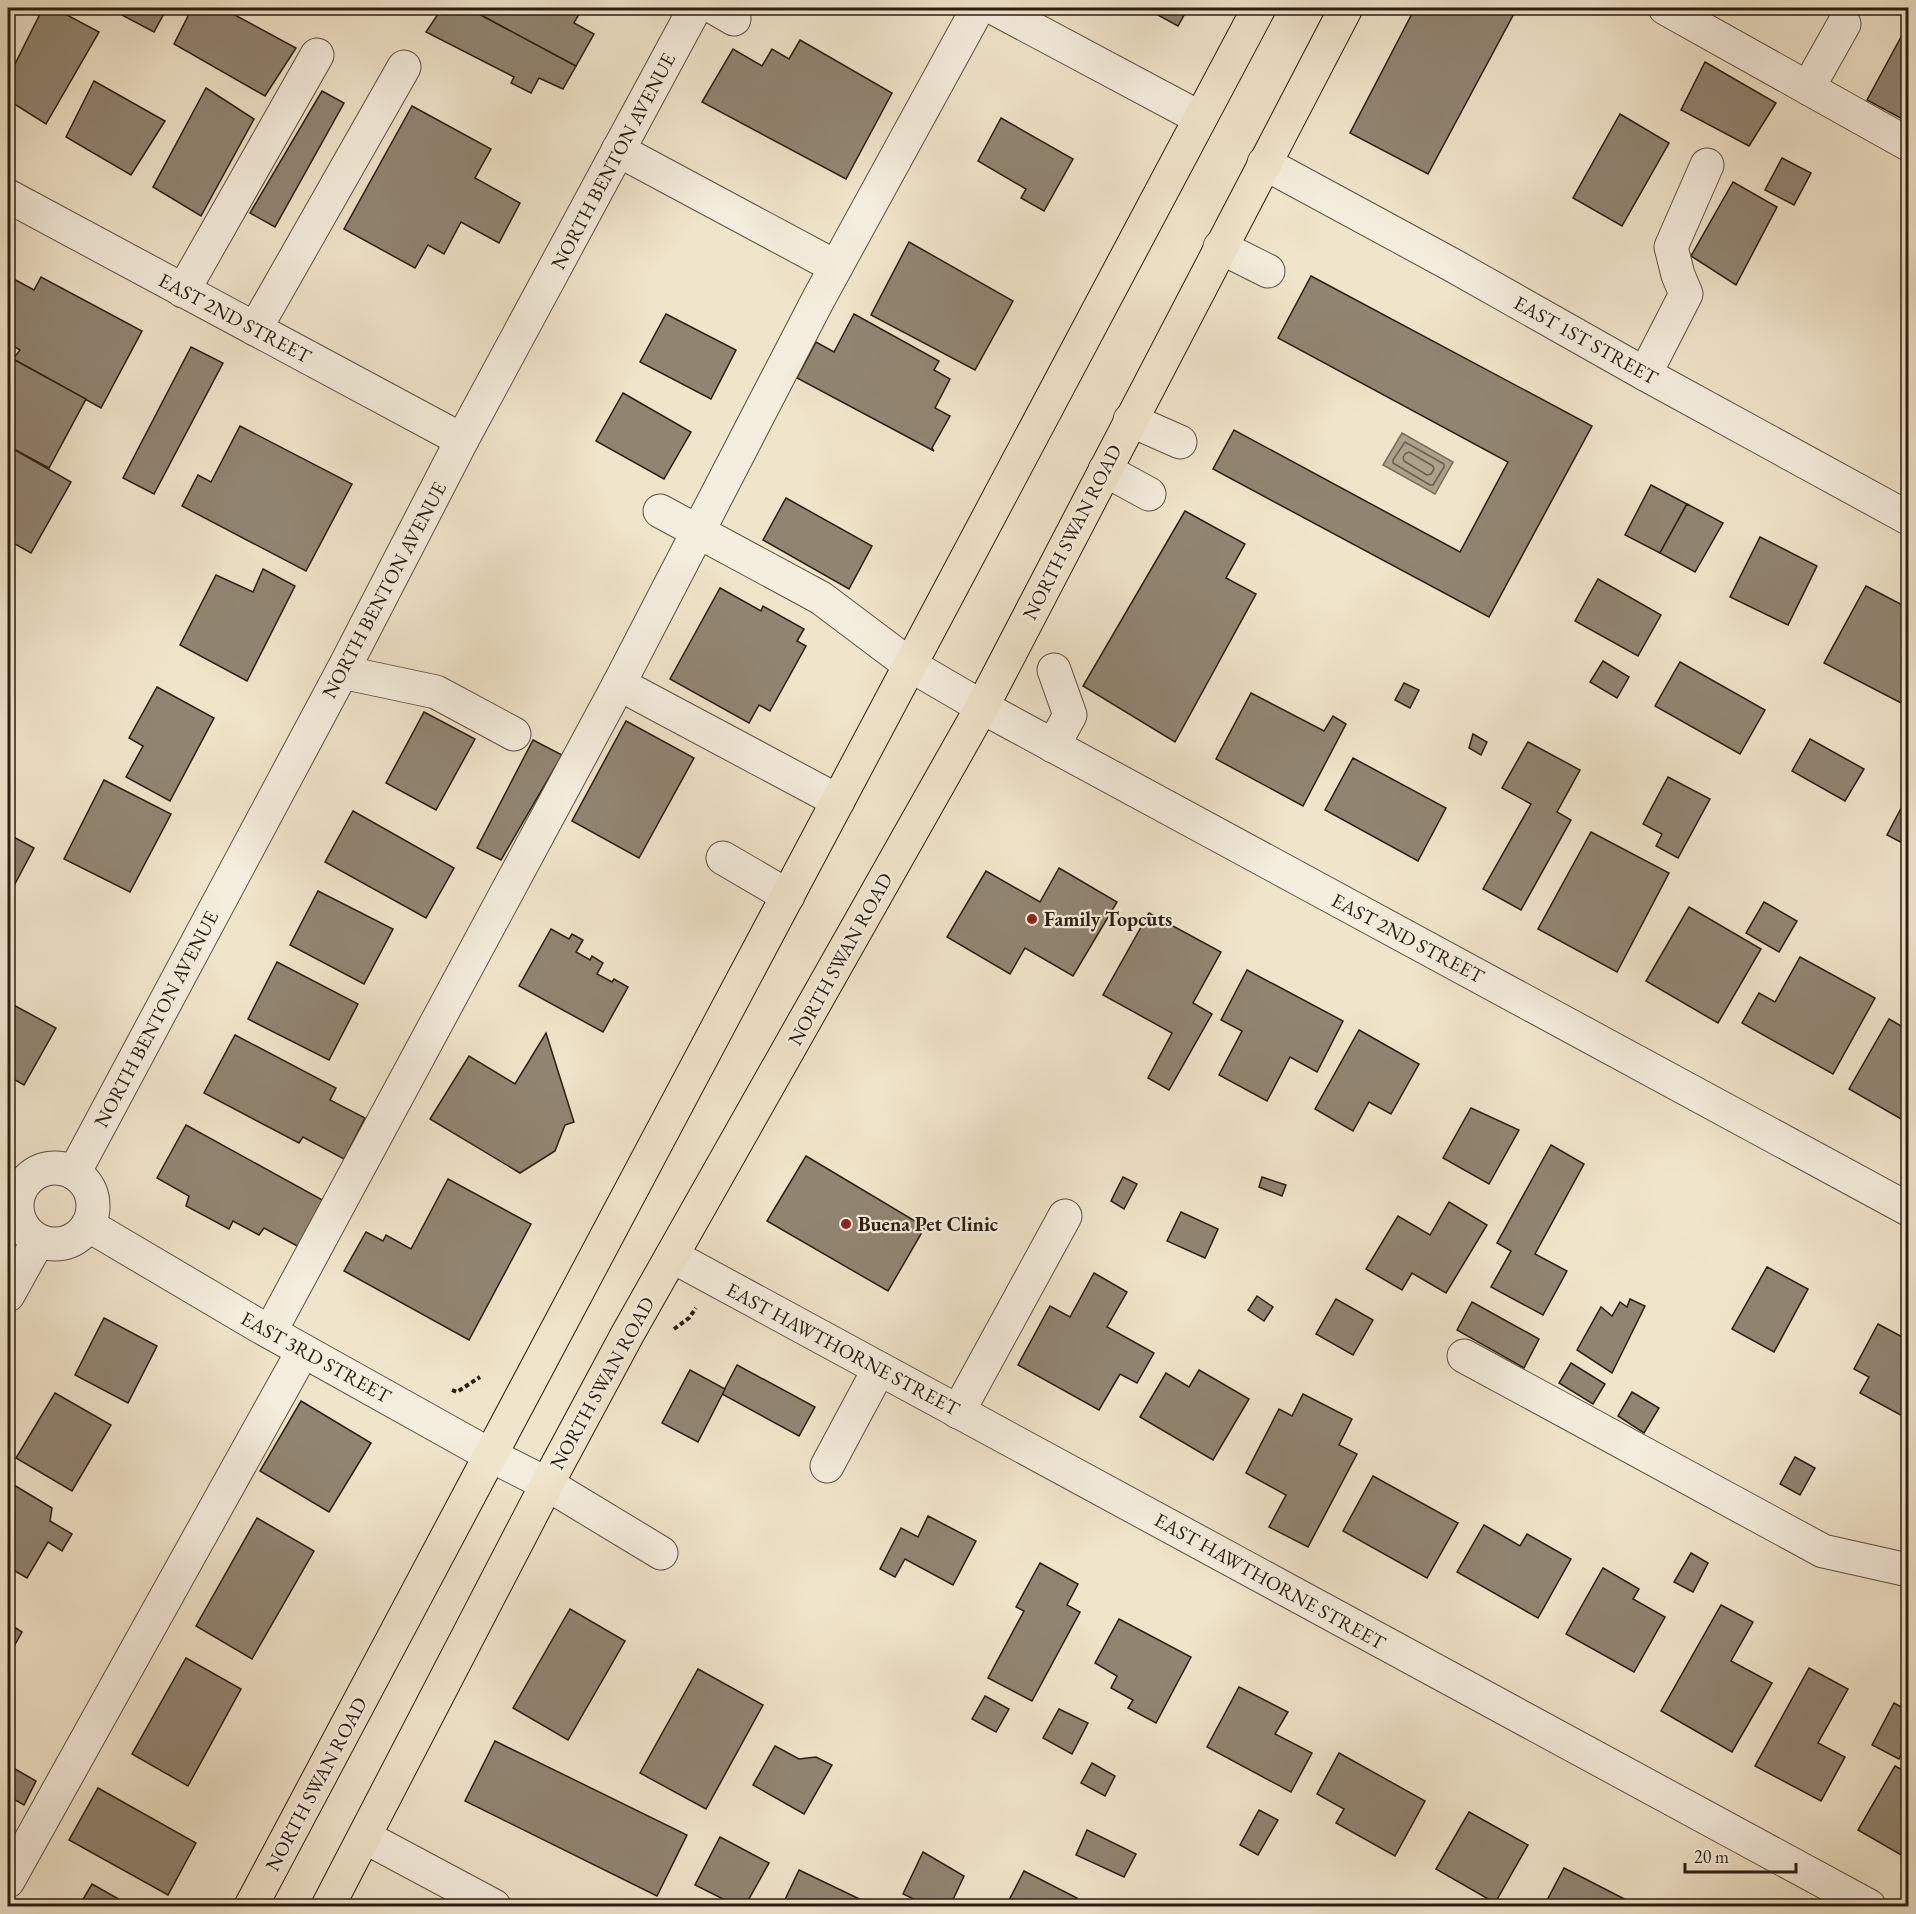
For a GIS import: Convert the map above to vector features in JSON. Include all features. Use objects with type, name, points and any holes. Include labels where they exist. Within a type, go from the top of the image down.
[{"type":"main road","name":"NORTH SWAN ROAD","points":[[251,1906],[1259,8]]},
{"type":"main road","name":"NORTH SWAN ROAD","points":[[328,1906],[621,1345],[982,707],[1346,8]]},
{"type":"street","name":"NORTH BENTON AVENUE","points":[[74,1173],[342,672],[462,440],[695,8]]},
{"type":"street","points":[[270,1332],[619,684],[836,267],[978,8]]},
{"type":"street","points":[[994,8],[1032,16],[1200,118]]},
{"type":"street","points":[[1665,8],[1908,144]]},
{"type":"street","points":[[1808,88],[1844,24]]},
{"type":"street","points":[[183,291],[317,55]]},
{"type":"street","points":[[255,329],[404,67]]},
{"type":"street","points":[[618,150],[836,267]]},
{"type":"street","name":"EAST 1ST STREET","points":[[1264,163],[1908,518]]},
{"type":"street","points":[[1645,374],[1686,294],[1678,276],[1671,247],[1707,165]]},
{"type":"street","name":"EAST 2ND STREET","points":[[8,196],[462,440]]},
{"type":"street","points":[[1220,247],[1268,271]]},
{"type":"street","points":[[1130,420],[1180,442]]},
{"type":"street","points":[[1105,470],[1149,494]]},
{"type":"street","name":"EAST 2ND STREET","points":[[660,511],[821,598],[910,665],[982,707],[1908,1209]]},
{"type":"street","points":[[1053,746],[1070,715],[1054,670]]},
{"type":"street","points":[[342,672],[436,692],[514,734]]},
{"type":"street","points":[[619,684],[838,801]]},
{"type":"street","points":[[723,858],[788,896]]},
{"type":"street","points":[[50,1168],[62,1168],[74,1173],[84,1181],[90,1192],[93,1205],[92,1218],[86,1229],[76,1238],[64,1244],[51,1245],[38,1241],[24,1229],[16,1213],[17,1200],[14,1185],[50,1168]]},
{"type":"street","points":[[958,1412],[1065,1216]]},
{"type":"street","name":"EAST 3RD STREET","points":[[88,1225],[303,1351],[490,1455],[547,1484],[661,1553]]},
{"type":"street","points":[[8,1295],[38,1241]]},
{"type":"street","name":"EAST HAWTHORNE STREET","points":[[672,1256],[1869,1906]]},
{"type":"street","points":[[8,1881],[303,1351]]},
{"type":"street","points":[[1464,1356],[1823,1551],[1908,1570]]},
{"type":"street","points":[[827,1466],[879,1369]]},
{"type":"street","points":[[365,1837],[494,1906]]},
{"type":"path","points":[[668,1334],[689,1318],[694,1309]]},
{"type":"water","points":[[1402,433],[1453,462],[1435,494],[1383,465]]},
{"type":"building","points":[[43,8],[54,8],[99,32],[46,124],[8,100],[8,78]]},
{"type":"building","points":[[116,8],[167,8],[154,32],[120,14],[122,11]]},
{"type":"building","points":[[192,8],[222,8],[296,48],[265,96],[174,44]]},
{"type":"building","points":[[442,8],[468,8],[576,66],[563,89],[539,78],[531,93],[511,83],[514,77],[426,32]]},
{"type":"building","points":[[468,8],[579,8],[582,9],[574,23],[594,34],[576,66]]},
{"type":"building","points":[[1145,8],[1188,8],[1178,26]]},
{"type":"building","points":[[1415,8],[1517,8],[1428,174],[1350,133]]},
{"type":"building","points":[[1908,24],[1908,122],[1867,100]]},
{"type":"building","points":[[800,40],[892,93],[846,179],[702,102],[733,49],[762,66],[772,49],[789,59]]},
{"type":"building","points":[[1705,62],[1776,103],[1749,146],[1681,110]]},
{"type":"building","points":[[94,81],[165,121],[131,175],[66,137]]},
{"type":"building","points":[[206,88],[254,119],[201,216],[153,187]]},
{"type":"building","points":[[322,91],[344,103],[275,227],[250,213]]},
{"type":"building","points":[[412,106],[491,149],[475,178],[520,203],[499,243],[461,222],[444,254],[428,245],[415,268],[344,229]]},
{"type":"building","points":[[1620,114],[1669,143],[1622,226],[1573,198]]},
{"type":"building","points":[[1001,118],[1073,159],[1044,211],[1021,198],[1026,189],[978,161]]},
{"type":"building","points":[[1782,158],[1811,173],[1794,205],[1765,190]]},
{"type":"building","points":[[1733,182],[1777,207],[1736,285],[1691,256]]},
{"type":"building","points":[[909,242],[1013,301],[975,370],[871,315]]},
{"type":"building","points":[[8,276],[34,290],[41,277],[142,331],[101,408],[13,359],[20,350],[8,343]]},
{"type":"building","points":[[1311,276],[1592,426],[1489,617],[1213,469],[1234,430],[1460,552],[1508,462],[1278,338]]},
{"type":"building","points":[[666,314],[736,350],[711,399],[640,362]]},
{"type":"building","points":[[854,314],[939,361],[934,370],[950,379],[935,408],[950,416],[932,448],[934,451],[797,378],[816,342],[834,352]]},
{"type":"building","points":[[191,347],[223,363],[154,494],[123,478]]},
{"type":"building","points":[[13,359],[86,399],[49,468],[8,446],[8,369]]},
{"type":"building","points":[[623,393],[691,432],[664,479],[596,441]]},
{"type":"building","points":[[240,426],[352,484],[306,571],[182,506],[198,475],[211,482]]},
{"type":"building","points":[[8,446],[71,482],[31,553],[8,540]]},
{"type":"building","points":[[1651,485],[1687,504],[1660,553],[1625,535]]},
{"type":"building","points":[[786,498],[872,546],[849,589],[763,540]]},
{"type":"building","points":[[1687,504],[1723,523],[1695,572],[1660,553]]},
{"type":"building","points":[[1185,511],[1245,544],[1226,578],[1256,594],[1175,742],[1083,686]]},
{"type":"building","points":[[1760,537],[1817,566],[1788,625],[1730,597]]},
{"type":"building","points":[[263,569],[295,586],[247,681],[180,645],[216,575],[253,592]]},
{"type":"building","points":[[1598,579],[1661,615],[1638,656],[1575,621]]},
{"type":"building","points":[[1866,586],[1908,608],[1908,695],[1903,704],[1824,663]]},
{"type":"building","points":[[720,588],[761,611],[763,606],[804,629],[797,641],[806,646],[770,711],[759,705],[749,723],[670,679]]},
{"type":"building","points":[[1603,661],[1629,677],[1617,698],[1590,682]]},
{"type":"building","points":[[1680,662],[1765,710],[1740,754],[1655,706]]},
{"type":"building","points":[[1404,683],[1419,690],[1410,708],[1395,700]]},
{"type":"building","points":[[157,687],[214,718],[170,801],[126,777],[143,746],[129,738]]},
{"type":"building","points":[[1251,693],[1324,731],[1333,716],[1346,724],[1303,806],[1216,759]]},
{"type":"building","points":[[424,712],[475,739],[436,810],[386,783]]},
{"type":"building","points":[[626,721],[694,758],[639,858],[572,821]]},
{"type":"building","points":[[1473,734],[1487,742],[1481,755],[1469,748]]},
{"type":"building","points":[[1810,739],[1864,769],[1845,801],[1792,771]]},
{"type":"building","points":[[533,740],[562,755],[501,860],[477,848]]},
{"type":"building","points":[[1528,742],[1580,770],[1557,812],[1571,820],[1521,910],[1483,889],[1531,804],[1502,788]]},
{"type":"building","points":[[1353,758],[1446,808],[1418,861],[1325,810]]},
{"type":"building","points":[[1668,777],[1710,799],[1678,858],[1656,846],[1662,834],[1643,824]]},
{"type":"building","points":[[104,780],[171,814],[130,892],[64,859]]},
{"type":"building","points":[[1908,795],[1908,846],[1887,835]]},
{"type":"building","points":[[353,811],[454,868],[426,918],[325,862]]},
{"type":"building","points":[[1591,832],[1669,873],[1617,972],[1538,929]]},
{"type":"building","points":[[8,834],[34,848],[8,897]]},
{"type":"building","name":"Family Topcuts","points":[[1059,868],[1117,902],[1073,976],[1025,948],[1010,974],[947,937],[986,871],[1040,902]]},
{"type":"building","points":[[318,891],[393,929],[364,984],[290,945]]},
{"type":"building","points":[[1764,902],[1797,921],[1779,952],[1746,933]]},
{"type":"building","points":[[1689,907],[1761,949],[1718,1023],[1646,981]]},
{"type":"building","points":[[1149,913],[1221,952],[1193,1003],[1212,1014],[1169,1090],[1148,1078],[1172,1033],[1103,995]]},
{"type":"building","points":[[551,929],[569,939],[572,934],[583,940],[576,952],[590,960],[592,956],[603,963],[597,974],[612,982],[614,979],[628,987],[603,1032],[519,986]]},
{"type":"building","points":[[1800,957],[1875,998],[1833,1074],[1742,1023],[1759,993],[1775,1002]]},
{"type":"building","points":[[277,962],[358,1004],[329,1060],[248,1019]]},
{"type":"building","points":[[1247,970],[1343,1021],[1317,1072],[1290,1057],[1267,1101],[1219,1075],[1242,1031],[1221,1020]]},
{"type":"building","points":[[8,1002],[56,1028],[24,1085],[8,1076]]},
{"type":"building","points":[[1889,1019],[1908,1030],[1908,1123],[1849,1089]]},
{"type":"building","points":[[1359,1030],[1419,1064],[1391,1114],[1369,1102],[1353,1131],[1315,1109]]},
{"type":"building","points":[[546,1033],[574,1122],[565,1125],[555,1151],[520,1173],[430,1119],[469,1056],[515,1084]]},
{"type":"building","points":[[235,1035],[336,1088],[330,1100],[365,1118],[344,1159],[303,1137],[299,1143],[204,1093]]},
{"type":"building","points":[[1471,1108],[1519,1130],[1489,1184],[1443,1158]]},
{"type":"building","points":[[186,1125],[326,1202],[301,1248],[264,1228],[259,1235],[233,1221],[229,1229],[186,1206],[189,1196],[157,1178]]},
{"type":"building","points":[[1551,1145],[1584,1164],[1535,1254],[1567,1271],[1543,1315],[1491,1287],[1511,1251],[1497,1243]]},
{"type":"building","name":"Buena Pet Clinic","points":[[806,1156],[925,1227],[888,1291],[767,1221]]},
{"type":"building","points":[[1123,1177],[1137,1184],[1124,1209],[1111,1201]]},
{"type":"building","points":[[1262,1177],[1286,1185],[1282,1196],[1259,1187]]},
{"type":"building","points":[[448,1179],[531,1224],[469,1340],[344,1271],[366,1232],[383,1241],[386,1235],[411,1249]]},
{"type":"building","points":[[1449,1202],[1487,1225],[1446,1293],[1412,1273],[1402,1290],[1366,1269],[1398,1216],[1430,1235]]},
{"type":"building","points":[[1181,1212],[1218,1229],[1205,1258],[1167,1241]]},
{"type":"building","points":[[1767,1267],[1808,1289],[1774,1352],[1732,1329]]},
{"type":"building","points":[[1094,1273],[1127,1292],[1107,1327],[1154,1353],[1137,1383],[1120,1374],[1099,1410],[1018,1365],[1050,1306],[1070,1317]]},
{"type":"building","points":[[1257,1296],[1273,1307],[1264,1321],[1248,1310]]},
{"type":"building","points":[[1336,1299],[1373,1320],[1353,1355],[1316,1334]]},
{"type":"building","points":[[1630,1299],[1645,1306],[1612,1373],[1577,1350],[1601,1307],[1612,1316],[1620,1302],[1627,1307]]},
{"type":"building","points":[[1472,1302],[1539,1339],[1524,1368],[1457,1330]]},
{"type":"building","points":[[104,1318],[157,1346],[128,1403],[75,1375]]},
{"type":"building","points":[[1878,1324],[1908,1340],[1908,1419],[1860,1393],[1869,1377],[1854,1369]]},
{"type":"building","points":[[1571,1363],[1605,1384],[1593,1404],[1559,1383]]},
{"type":"building","points":[[737,1365],[815,1407],[799,1436],[722,1394]]},
{"type":"building","points":[[690,1370],[725,1389],[698,1442],[662,1423]]},
{"type":"building","points":[[1199,1370],[1249,1399],[1213,1460],[1140,1417],[1166,1373],[1189,1387]]},
{"type":"building","points":[[1632,1392],[1659,1408],[1644,1433],[1618,1416]]},
{"type":"building","points":[[55,1393],[111,1425],[72,1491],[16,1458]]},
{"type":"building","points":[[1303,1394],[1352,1419],[1339,1445],[1357,1454],[1308,1547],[1269,1527],[1286,1495],[1246,1473],[1279,1409],[1292,1416]]},
{"type":"building","points":[[301,1401],[371,1443],[329,1512],[260,1471]]},
{"type":"building","points":[[1795,1457],[1815,1468],[1800,1495],[1780,1484]]},
{"type":"building","points":[[1373,1476],[1458,1523],[1427,1578],[1343,1531]]},
{"type":"building","points":[[9,1482],[52,1508],[50,1521],[72,1534],[62,1551],[48,1542],[27,1578],[8,1567]]},
{"type":"building","points":[[928,1516],[976,1541],[953,1585],[905,1559],[895,1577],[880,1569],[901,1528],[918,1537]]},
{"type":"building","points":[[257,1518],[314,1551],[252,1659],[196,1626]]},
{"type":"building","points":[[1484,1525],[1520,1546],[1527,1534],[1571,1559],[1538,1618],[1457,1572]]},
{"type":"building","points":[[1691,1553],[1708,1563],[1693,1592],[1674,1582]]},
{"type":"building","points":[[1040,1563],[1078,1584],[1067,1605],[1080,1612],[1032,1701],[988,1678],[1024,1611],[1016,1607]]},
{"type":"building","points":[[1603,1568],[1639,1589],[1633,1599],[1665,1617],[1634,1672],[1566,1634]]},
{"type":"building","points":[[1721,1605],[1753,1622],[1731,1661],[1772,1683],[1732,1752],[1661,1711]]},
{"type":"building","points":[[570,1609],[625,1641],[568,1740],[513,1708]]},
{"type":"building","points":[[1119,1619],[1191,1657],[1156,1723],[1128,1708],[1133,1700],[1111,1688],[1117,1676],[1095,1663]]},
{"type":"building","points":[[8,1623],[22,1632],[8,1657]]},
{"type":"building","points":[[186,1658],[241,1689],[188,1786],[132,1754]]},
{"type":"building","points":[[1809,1668],[1848,1689],[1818,1743],[1845,1757],[1821,1801],[1755,1766]]},
{"type":"building","points":[[698,1669],[763,1705],[706,1809],[640,1773]]},
{"type":"building","points":[[1239,1687],[1288,1712],[1275,1734],[1312,1753],[1291,1792],[1207,1747]]},
{"type":"building","points":[[985,1696],[1009,1709],[996,1732],[972,1719]]},
{"type":"building","points":[[1894,1703],[1908,1711],[1908,1741],[1899,1759],[1872,1745]]},
{"type":"building","points":[[1059,1709],[1088,1723],[1072,1754],[1043,1738]]},
{"type":"building","points":[[495,1741],[687,1835],[657,1896],[465,1801]]},
{"type":"building","points":[[775,1746],[799,1759],[816,1757],[832,1765],[804,1814],[753,1785]]},
{"type":"building","points":[[1339,1753],[1425,1801],[1395,1856],[1336,1823],[1344,1809],[1317,1794]]},
{"type":"building","points":[[1092,1763],[1115,1776],[1105,1796],[1081,1783]]},
{"type":"building","points":[[8,1765],[36,1781],[24,1805],[8,1796]]},
{"type":"building","points":[[1895,1766],[1908,1773],[1908,1859],[1858,1830]]},
{"type":"building","points":[[98,1788],[196,1843],[168,1895],[69,1840]]},
{"type":"building","points":[[1259,1810],[1278,1820],[1258,1855],[1240,1845]]},
{"type":"building","points":[[1469,1812],[1528,1845],[1495,1903],[1436,1869]]},
{"type":"building","points":[[1087,1830],[1136,1854],[1124,1877],[1076,1855]]},
{"type":"building","points":[[720,1837],[769,1863],[745,1906],[737,1906],[695,1885]]},
{"type":"building","points":[[923,1852],[964,1876],[950,1906],[928,1906],[903,1894]]},
{"type":"building","points":[[1564,1868],[1638,1906],[1544,1906]]},
{"type":"building","points":[[799,1870],[874,1906],[782,1906]]},
{"type":"building","points":[[1024,1871],[1077,1898],[1072,1906],[1006,1906]]},
{"type":"building","points":[[92,1884],[131,1906],[79,1906]]},
{"type":"place","name":"Family Topcuts","points":[[1032,919]]},
{"type":"place","name":"Buena Pet Clinic","points":[[846,1224]]}]
